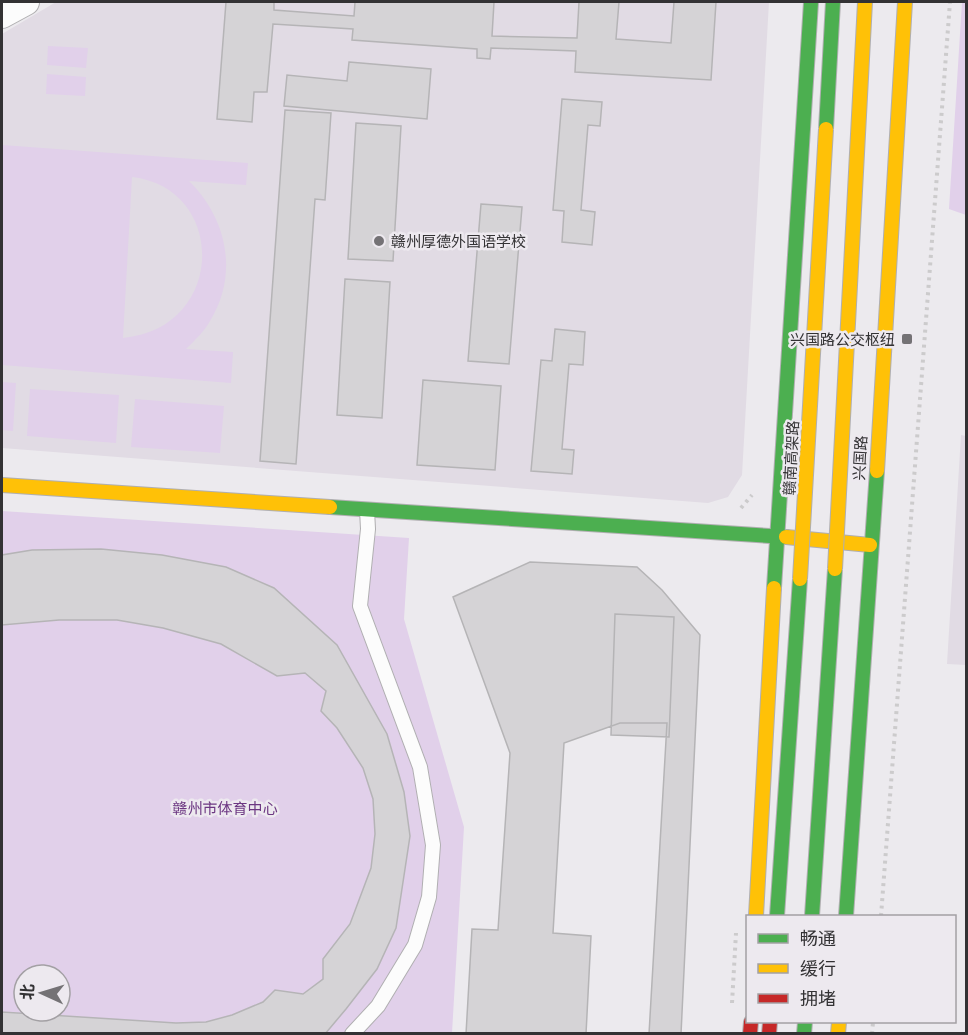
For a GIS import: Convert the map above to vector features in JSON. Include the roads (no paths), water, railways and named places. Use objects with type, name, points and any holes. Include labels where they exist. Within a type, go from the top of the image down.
[{"type":"main road","points":[[756,915],[777,536],[811,2]]},
{"type":"main road","name":"赣南高架路","points":[[777,915],[802,547],[833,2]]},
{"type":"main road","points":[[812,915],[836,552],[865,2]]},
{"type":"main road","name":"兴国路","points":[[846,915],[876,482],[905,2]]},
{"type":"main road","points":[[2,485],[777,536],[870,545]]},
{"type":"street","points":[[2,15],[26,2]]},
{"type":"lane","points":[[352,1034],[378,1006],[415,945],[429,897],[433,845],[420,767],[360,606],[368,529],[367,510]]},
{"type":"place","name":"赣州厚德外国语学校","points":[[379,241]]},
{"type":"place","name":"兴国路公交枢纽","points":[[907,339]]},
{"type":"park label","name":"赣州市体育中心","points":[[225,808]]}]
